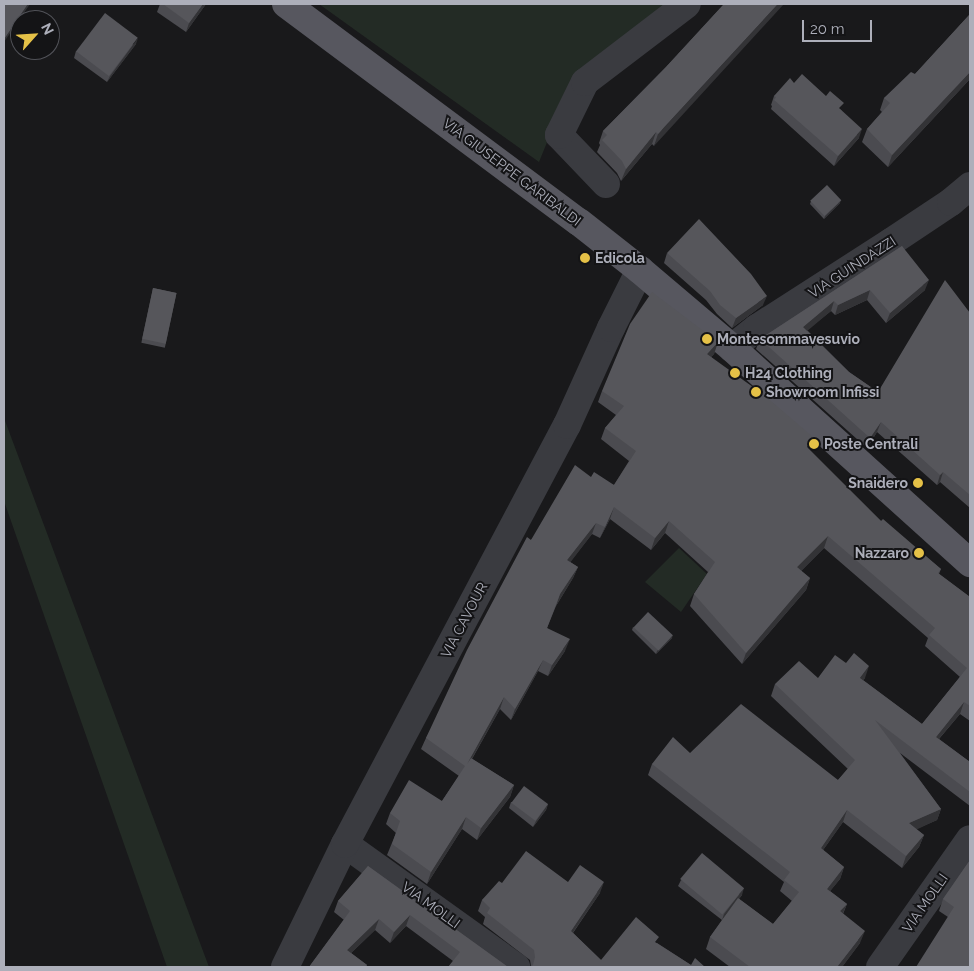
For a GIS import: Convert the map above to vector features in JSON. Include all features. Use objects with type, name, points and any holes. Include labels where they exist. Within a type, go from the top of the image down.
[{"type":"main road","name":"VIA GIUSEPPE GARIBALDI","points":[[286,4],[580,222],[640,270],[732,348],[970,563]]},
{"type":"street","points":[[606,184],[559,135],[585,82],[687,4]]},
{"type":"street","name":"VIA GUINDAZZI","points":[[732,348],[757,328],[952,202],[970,186]]},
{"type":"street","name":"VIA CAVOUR","points":[[285,967],[345,844],[567,425],[611,328],[640,270]]},
{"type":"street","name":"VIA MOLLI","points":[[880,967],[970,840]]},
{"type":"street","name":"VIA MOLLI","points":[[345,844],[516,967]]},
{"type":"shaded area","points":[[319,4],[677,4],[550,135],[539,162]]},
{"type":"shaded area","points":[[4,418],[209,967],[167,967],[4,501]]},
{"type":"shaded area","points":[[679,548],[707,574],[681,612],[645,582]]},
{"type":"building","points":[[4,4],[28,4],[24,10],[10,10],[10,31],[4,37]]},
{"type":"building","points":[[163,4],[203,4],[189,23]]},
{"type":"building","points":[[724,4],[778,4],[658,134],[656,132],[626,169],[622,161],[602,140],[607,135],[603,131]]},
{"type":"building","points":[[105,13],[138,38],[109,76],[76,51]]},
{"type":"building","points":[[970,14],[970,72],[892,155],[867,129],[890,103],[884,98],[911,72],[915,74]]},
{"type":"building","points":[[802,74],[826,96],[830,91],[844,103],[839,108],[862,129],[838,156],[774,100],[776,97],[774,96],[790,78],[794,83]]},
{"type":"building","points":[[827,185],[841,200],[825,216],[810,201]]},
{"type":"building","points":[[699,219],[751,274],[767,296],[736,318],[720,305],[710,291],[667,253]]},
{"type":"building","points":[[902,246],[929,280],[890,313],[870,290],[838,305],[834,301],[803,327],[849,372],[878,392],[945,280],[970,313],[970,495],[943,472],[940,475],[881,422],[870,438],[760,339]]},
{"type":"building","points":[[153,288],[176,293],[166,344],[142,339]]},
{"type":"building","points":[[652,292],[718,342],[707,354],[764,395],[814,438],[807,447],[881,521],[883,519],[941,569],[938,573],[970,597],[970,706],[964,702],[936,737],[970,762],[970,792],[875,720],[941,809],[909,823],[924,835],[906,856],[847,810],[821,848],[844,867],[827,889],[847,904],[840,911],[865,931],[837,967],[750,967],[710,937],[738,898],[773,924],[799,892],[784,880],[790,872],[652,764],[673,737],[690,753],[741,704],[838,780],[855,760],[775,684],[799,661],[818,678],[835,655],[846,663],[854,653],[869,666],[860,678],[922,724],[967,668],[929,635],[935,628],[828,536],[797,567],[810,578],[746,653],[694,594],[715,562],[669,521],[655,538],[614,507],[605,527],[596,523],[567,560],[578,567],[560,594],[547,628],[570,639],[552,665],[543,660],[515,709],[504,697],[467,764],[471,758],[514,785],[481,828],[466,817],[431,872],[392,844],[400,821],[390,813],[409,780],[442,801],[465,766],[426,738],[467,650],[527,537],[531,540],[575,465],[591,477],[594,472],[614,485],[636,451],[605,428],[624,406],[602,391],[630,324]]},
{"type":"building","points":[[648,612],[673,635],[659,651],[634,627]]},
{"type":"building","points":[[524,786],[548,804],[535,821],[511,803]]},
{"type":"building","points":[[526,851],[568,882],[580,865],[604,882],[571,931],[601,960],[636,917],[659,937],[655,942],[691,965],[695,958],[705,967],[530,967],[533,965],[535,957],[534,950],[487,913],[490,908],[482,900],[499,881],[502,883]]},
{"type":"building","points":[[702,853],[744,888],[722,914],[680,879]]},
{"type":"building","points":[[970,860],[970,967],[916,967],[954,907],[943,899]]},
{"type":"building","points":[[368,866],[508,967],[448,967],[460,952],[410,915],[394,932],[379,919],[347,950],[367,965],[365,967],[309,967],[350,911],[338,901]]},
{"type":"place","name":"Edicola","points":[[585,258]]},
{"type":"place","name":"Montesommavesuvio","points":[[707,339]]},
{"type":"place","name":"H24 Clothing","points":[[735,373]]},
{"type":"place","name":"Showroom Infissi","points":[[756,392]]},
{"type":"place","name":"Poste Centrali","points":[[814,444]]},
{"type":"place","name":"Snaidero","points":[[918,483]]},
{"type":"place","name":"Nazzaro","points":[[919,553]]}]
